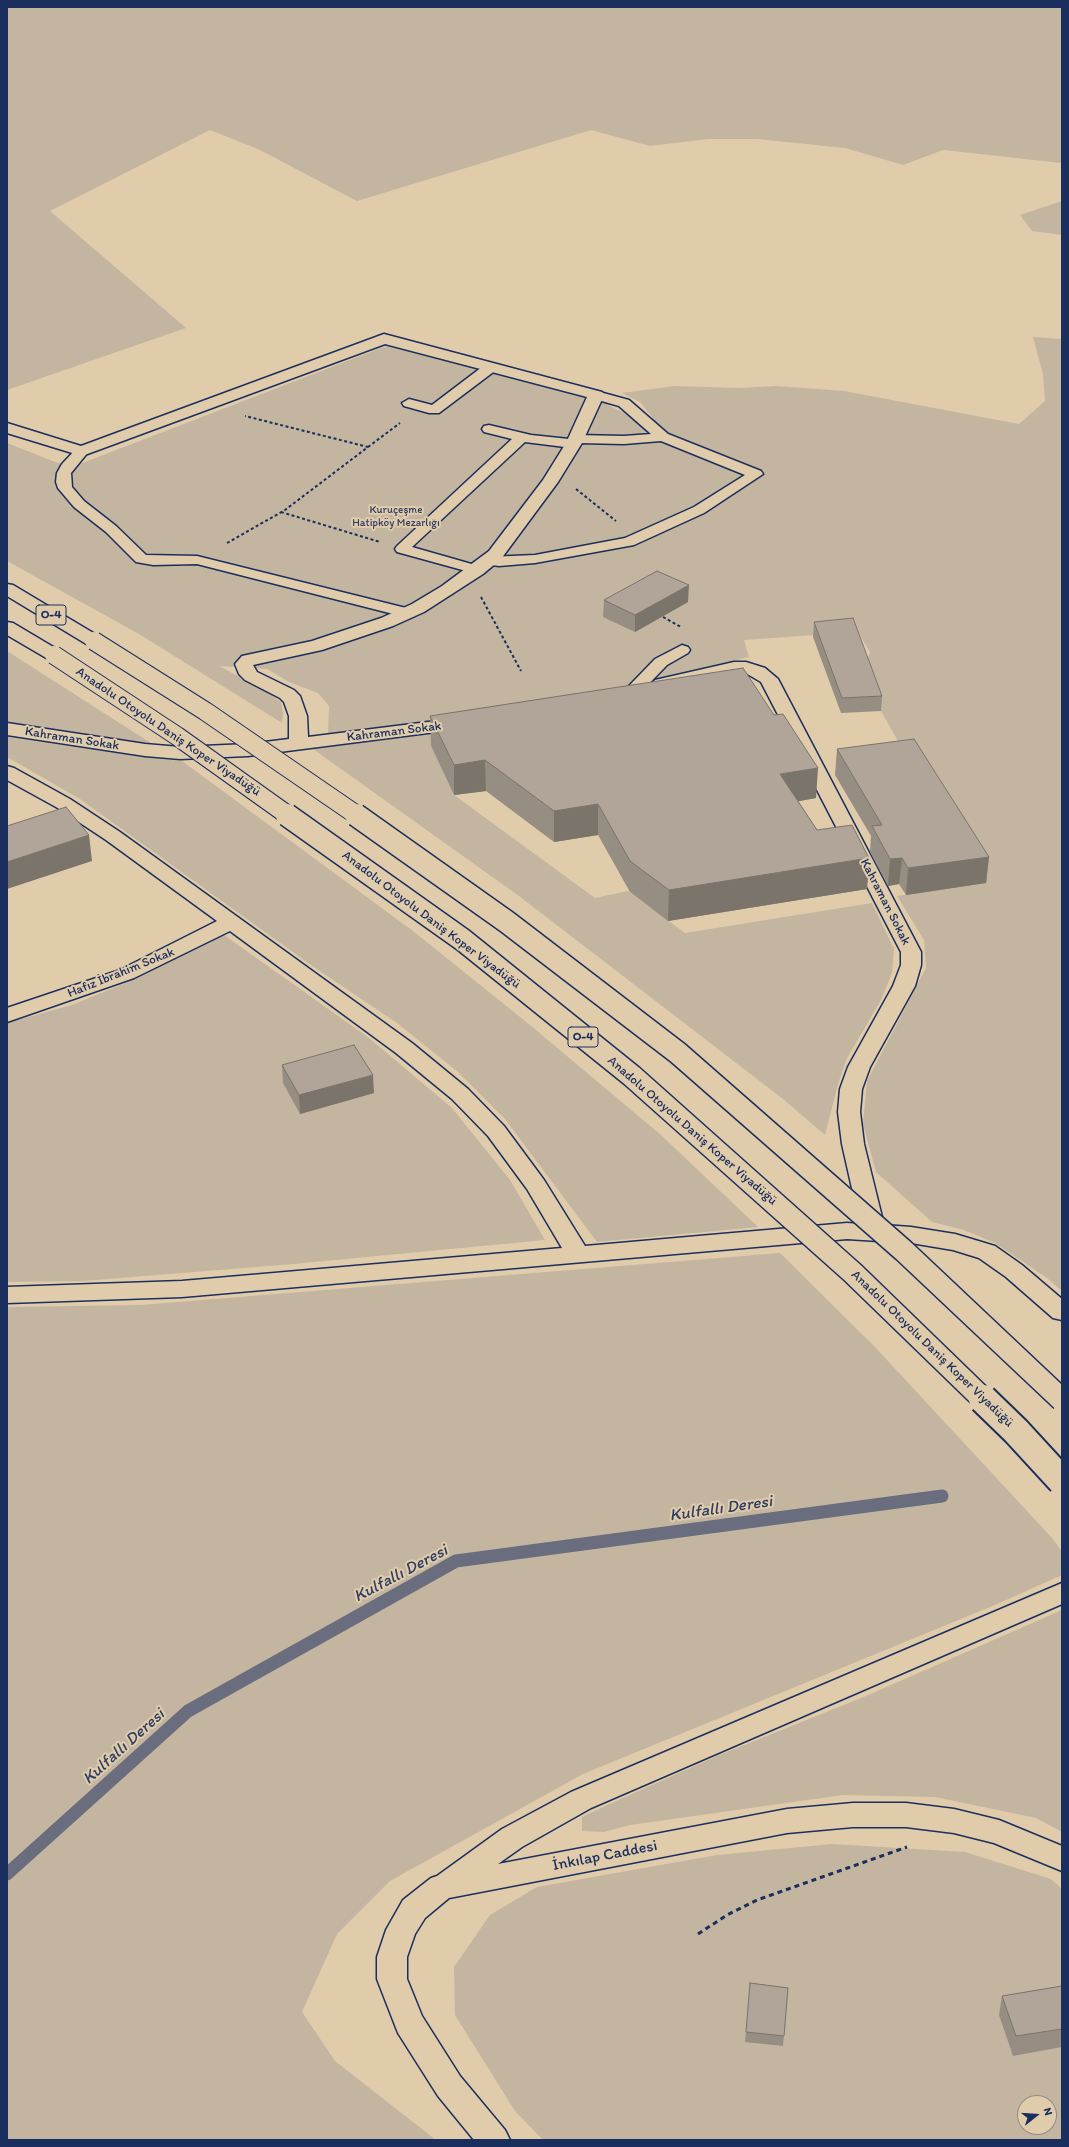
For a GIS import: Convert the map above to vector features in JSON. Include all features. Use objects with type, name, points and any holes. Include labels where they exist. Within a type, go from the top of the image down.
[{"type":"main road","points":[[7,428],[82,451],[384,339],[596,395],[574,441],[556,473],[495,555],[478,569],[448,590],[409,612],[354,634],[316,646],[258,657],[248,660],[244,664],[245,670],[251,676],[287,694],[293,700],[297,711],[299,744]]},
{"type":"main road","name":"O-4","points":[[7,589],[94,641],[205,711],[305,778],[507,922],[678,1053],[904,1251],[1062,1400]]},
{"type":"main road","name":"Anadolu Otoyolu Daniş Koper Viyadüğü","points":[[7,627],[54,655],[177,736],[463,940],[632,1076],[853,1273],[1016,1431],[1062,1481]]},
{"type":"main road","name":"Kahraman Sokak","points":[[626,693],[734,667],[753,669],[769,679],[906,940],[911,952],[911,965],[904,986],[862,1062],[851,1090],[849,1112],[853,1144],[874,1233]]},
{"type":"main road","name":"Kahraman Sokak","points":[[7,729],[145,750],[180,753],[220,752],[299,744],[475,722]]},
{"type":"main road","points":[[7,772],[63,803],[113,836],[404,1048],[460,1094],[496,1131],[536,1185],[578,1254]]},
{"type":"main road","name":"Hafız İbrahim Sokak","points":[[7,1015],[127,974],[231,922]]},
{"type":"main road","points":[[7,1295],[182,1289],[847,1231],[911,1235],[955,1242],[987,1252],[1014,1271],[1062,1312]]},
{"type":"main road","points":[[441,1887],[512,1838],[581,1800],[1062,1593]]},
{"type":"main road","name":"İnkılap Caddesi","points":[[494,2140],[449,2086],[410,2023],[392,1979],[392,1957],[401,1930],[414,1909],[441,1887],[787,1821],[853,1815],[906,1815],[954,1821],[999,1832],[1062,1859]]},
{"type":"lane","points":[[409,403],[434,410],[491,367]]},
{"type":"lane","points":[[402,549],[478,569],[499,562],[535,559],[601,549],[639,538],[699,510],[756,474],[663,437],[624,403],[596,395]]},
{"type":"lane","points":[[490,429],[522,437],[574,441],[624,440],[663,437]]},
{"type":"lane","points":[[402,549],[522,437]]},
{"type":"lane","points":[[82,451],[69,464],[63,477],[65,488],[79,504],[100,519],[126,547],[141,559],[153,561],[193,560],[409,612]]},
{"type":"lane","points":[[626,693],[657,665],[682,650]]},
{"type":"path","points":[[203,406],[368,447]]},
{"type":"path","points":[[193,560],[240,536],[281,512],[422,407]]},
{"type":"path","points":[[556,473],[639,538]]},
{"type":"path","points":[[281,512],[402,549]]},
{"type":"path","points":[[478,569],[521,671]]},
{"type":"path","points":[[698,1934],[727,1915],[757,1900],[913,1845]]},
{"type":"green space","points":[[7,7],[1062,7],[1062,163],[943,150],[903,165],[845,148],[757,139],[708,139],[650,146],[591,130],[357,201],[258,149],[210,130],[50,211],[186,328],[7,390]]},
{"type":"green space","points":[[1062,201],[1062,235],[1032,231],[1020,215]]},
{"type":"green space","name":"Kuruçeşme Hatipköy Mezarlığı","points":[[1033,337],[1062,339],[1062,1291],[1047,1278],[995,1243],[964,1230],[932,1222],[876,1172],[863,1124],[867,1081],[926,968],[924,940],[897,896],[985,883],[911,764],[881,711],[865,667],[870,652],[858,632],[744,640],[749,657],[614,691],[426,723],[328,734],[329,706],[318,693],[289,682],[267,669],[219,666],[266,691],[281,702],[283,713],[282,723],[139,634],[7,561],[7,443],[58,463],[80,464],[386,346],[604,403],[666,434],[640,402],[622,393],[675,386],[739,388],[776,386],[844,391],[1019,424],[1045,401],[1043,374]]},
{"type":"green space","points":[[7,651],[154,745],[7,724]]},
{"type":"green space","points":[[491,726],[431,746],[454,795],[595,898],[628,891],[685,933],[872,903],[894,949],[892,973],[881,1000],[847,1058],[838,1084],[825,1135],[783,1099],[519,896],[313,749]]},
{"type":"green space","points":[[7,737],[150,758],[182,761],[413,931],[530,1025],[661,1135],[758,1227],[597,1242],[505,1119],[458,1072],[397,1023],[308,963],[80,799],[7,757]]},
{"type":"green space","points":[[224,935],[369,1038],[452,1108],[510,1180],[545,1240],[293,1264],[83,1281],[7,1282],[7,1023],[72,1005],[133,980]]},
{"type":"green space","points":[[780,1253],[875,1347],[1052,1538],[1062,1552],[1062,1575],[995,1605],[583,1774],[390,1881],[337,1934],[302,2012],[335,2061],[436,2140],[7,2140],[7,1307],[141,1305]]},
{"type":"green space","points":[[1062,1610],[1062,1832],[1036,1818],[935,1797],[843,1795],[630,1825],[604,1832],[582,1831],[582,1817],[605,1806],[717,1756],[866,1696]]},
{"type":"green space","points":[[832,1844],[965,1852],[1051,1879],[1062,1889],[1062,2140],[543,2140],[515,2111],[455,2015],[454,1967],[490,1915],[537,1887],[717,1855]]},
{"type":"building","points":[[657,571],[689,585],[635,615],[604,600]]},
{"type":"building","points":[[853,618],[882,696],[842,698],[814,622]]},
{"type":"building","points":[[743,668],[774,715],[783,714],[818,768],[780,774],[817,830],[852,825],[869,858],[669,890],[630,861],[598,804],[554,811],[485,760],[454,765],[430,716]]},
{"type":"building","points":[[914,739],[989,857],[908,868],[902,858],[890,859],[872,826],[882,825],[837,749]]},
{"type":"building","points":[[66,807],[89,835],[7,862],[7,826]]},
{"type":"building","points":[[354,1045],[373,1075],[299,1095],[282,1065]]},
{"type":"building","points":[[750,1983],[788,1988],[784,2036],[746,2032]]},
{"type":"building","points":[[1062,1986],[1062,2029],[1016,2036],[1002,1996]]},
{"type":"waterway","name":"Kulfallı Deresi","points":[[7,1874],[188,1711],[456,1561],[942,1496]]}]
